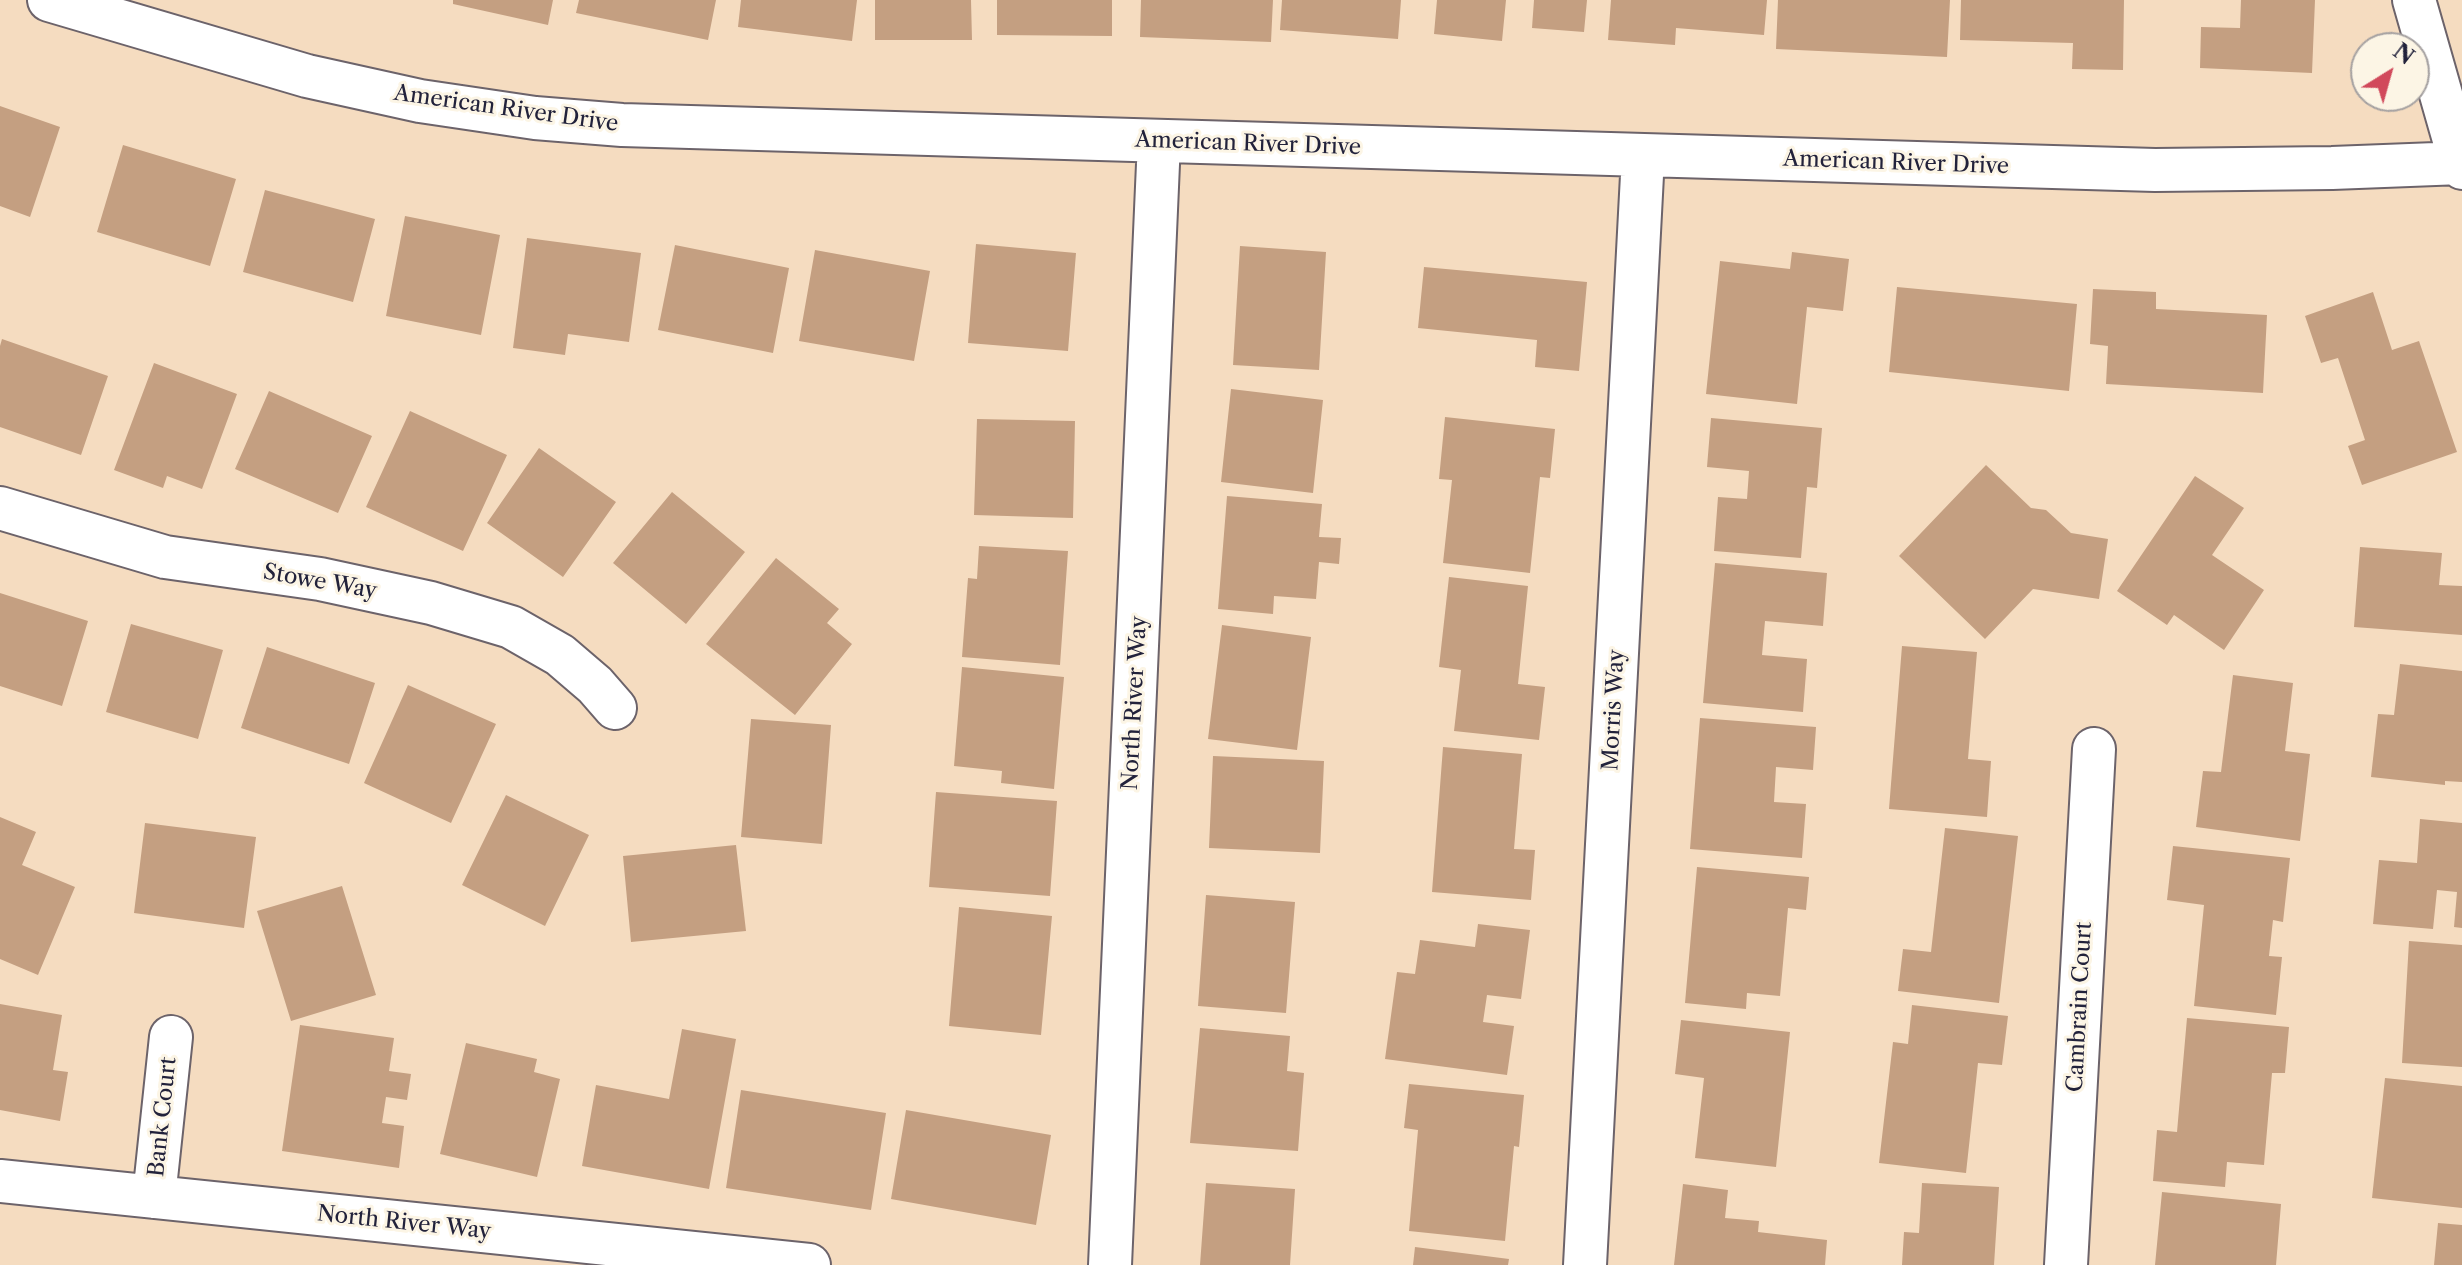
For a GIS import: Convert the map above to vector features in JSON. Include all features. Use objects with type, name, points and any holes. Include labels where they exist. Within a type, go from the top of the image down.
[{"type":"street","name":"American River Drive","points":[[49,0],[307,76],[420,101],[535,118],[638,126],[2155,170],[2461,165]]},
{"type":"street","points":[[2414,0],[2461,165]]},
{"type":"street","name":"North River Way","points":[[1110,1265],[1159,141]]},
{"type":"street","name":"Morris Way","points":[[1585,1265],[1643,156]]},
{"type":"street","name":"Stowe Way","points":[[0,508],[165,557],[320,579],[431,603],[511,627],[560,655],[595,685],[615,708]]},
{"type":"street","name":"Cambrain Court","points":[[2066,1265],[2094,749]]},
{"type":"street","name":"Bank Court","points":[[154,1197],[171,1037]]},
{"type":"street","name":"North River Way","points":[[0,1181],[809,1265]]},
{"type":"building","points":[[453,0],[553,0],[548,25],[453,4]]},
{"type":"building","points":[[579,0],[716,0],[708,40],[576,13]]},
{"type":"building","points":[[741,0],[857,0],[852,41],[738,27]]},
{"type":"building","points":[[875,0],[971,0],[972,40],[875,40]]},
{"type":"building","points":[[997,0],[1112,0],[1112,36],[997,35]]},
{"type":"building","points":[[1141,0],[1273,0],[1271,42],[1140,37]]},
{"type":"building","points":[[1282,0],[1401,0],[1398,39],[1280,30]]},
{"type":"building","points":[[1437,0],[1506,0],[1502,41],[1434,34]]},
{"type":"building","points":[[1534,0],[1587,0],[1584,32],[1532,28]]},
{"type":"building","points":[[1611,0],[1767,0],[1764,35],[1676,28],[1675,45],[1608,40]]},
{"type":"building","points":[[1778,0],[1950,0],[1947,57],[1776,49]]},
{"type":"building","points":[[1961,0],[2124,0],[2123,70],[2072,69],[2073,43],[1960,40]]},
{"type":"building","points":[[2241,0],[2315,0],[2312,73],[2200,68],[2201,27],[2240,28]]},
{"type":"building","points":[[0,106],[60,127],[30,217],[0,206]]},
{"type":"building","points":[[123,145],[236,179],[210,266],[97,232]]},
{"type":"building","points":[[265,190],[375,219],[353,302],[243,272]]},
{"type":"building","points":[[405,216],[500,235],[481,335],[386,316]]},
{"type":"building","points":[[527,238],[641,253],[629,342],[568,334],[565,355],[513,348]]},
{"type":"building","points":[[976,244],[1076,253],[1068,351],[968,343]]},
{"type":"building","points":[[675,245],[789,268],[773,353],[658,330]]},
{"type":"building","points":[[1240,246],[1326,252],[1319,370],[1233,365]]},
{"type":"building","points":[[815,250],[930,271],[914,361],[799,341]]},
{"type":"building","points":[[1792,252],[1849,259],[1843,311],[1807,307],[1797,404],[1706,394],[1720,261],[1790,269]]},
{"type":"building","points":[[1424,267],[1587,282],[1579,371],[1535,367],[1537,340],[1418,328]]},
{"type":"building","points":[[1897,287],[2077,304],[2069,391],[1889,372]]},
{"type":"building","points":[[2093,289],[2156,292],[2156,309],[2267,315],[2263,393],[2106,384],[2108,346],[2090,344]]},
{"type":"building","points":[[2373,292],[2392,350],[2419,341],[2457,452],[2362,485],[2348,446],[2365,440],[2338,358],[2321,363],[2305,316]]},
{"type":"building","points":[[2,339],[108,376],[81,455],[0,427]]},
{"type":"building","points":[[154,363],[237,394],[202,489],[167,476],[163,488],[114,470]]},
{"type":"building","points":[[1231,389],[1323,400],[1313,493],[1221,482]]},
{"type":"building","points":[[269,391],[372,436],[338,513],[235,469]]},
{"type":"building","points":[[410,411],[507,455],[463,551],[366,507]]},
{"type":"building","points":[[1445,417],[1555,429],[1550,478],[1540,477],[1530,573],[1443,563],[1452,480],[1439,479]]},
{"type":"building","points":[[1711,418],[1822,428],[1817,488],[1807,487],[1801,558],[1714,551],[1718,497],[1747,499],[1749,471],[1707,467]]},
{"type":"building","points":[[977,419],[1075,421],[1073,518],[974,515]]},
{"type":"building","points":[[539,448],[616,502],[563,577],[487,523]]},
{"type":"building","points":[[1986,465],[2031,508],[2046,510],[2071,533],[2108,539],[2099,599],[2033,589],[1985,639],[1899,556]]},
{"type":"building","points":[[2195,476],[2244,508],[2212,555],[2264,590],[2224,650],[2174,615],[2167,625],[2117,591]]},
{"type":"building","points":[[672,492],[745,552],[686,624],[613,563]]},
{"type":"building","points":[[1227,496],[1322,504],[1319,537],[1341,538],[1339,564],[1319,562],[1316,599],[1274,596],[1273,614],[1218,609]]},
{"type":"building","points":[[979,546],[1068,551],[1060,665],[962,657],[968,578],[977,579]]},
{"type":"building","points":[[2360,547],[2442,553],[2439,585],[2462,586],[2462,635],[2354,627]]},
{"type":"building","points":[[776,558],[839,609],[827,623],[852,644],[795,715],[706,644]]},
{"type":"building","points":[[1715,563],[1827,573],[1823,626],[1765,621],[1762,655],[1807,659],[1803,712],[1703,703]]},
{"type":"building","points":[[1449,577],[1528,586],[1518,684],[1545,687],[1539,740],[1454,731],[1461,670],[1439,667]]},
{"type":"building","points":[[0,593],[88,621],[62,706],[0,686]]},
{"type":"building","points":[[131,624],[223,650],[198,739],[106,712]]},
{"type":"building","points":[[1222,625],[1311,637],[1297,750],[1208,739]]},
{"type":"building","points":[[1902,646],[1977,652],[1968,759],[1991,761],[1987,817],[1889,809]]},
{"type":"building","points":[[267,647],[375,683],[349,764],[241,728]]},
{"type":"building","points":[[2400,664],[2462,671],[2462,782],[2445,781],[2445,785],[2371,777],[2378,714],[2394,715]]},
{"type":"building","points":[[962,667],[1064,677],[1054,789],[1001,783],[1002,771],[954,766]]},
{"type":"building","points":[[2233,675],[2293,683],[2285,751],[2310,754],[2300,841],[2196,827],[2203,771],[2221,772]]},
{"type":"building","points":[[408,685],[496,724],[451,823],[364,783]]},
{"type":"building","points":[[1700,718],[1816,727],[1813,770],[1776,767],[1774,802],[1806,804],[1802,858],[1690,849]]},
{"type":"building","points":[[751,719],[831,725],[822,844],[741,837]]},
{"type":"building","points":[[1443,747],[1522,754],[1514,849],[1535,850],[1531,900],[1432,892]]},
{"type":"building","points":[[1213,756],[1324,761],[1320,853],[1209,848]]},
{"type":"building","points":[[936,792],[1057,801],[1050,896],[929,887]]},
{"type":"building","points":[[506,795],[589,835],[545,926],[462,885]]},
{"type":"building","points":[[0,817],[36,832],[22,865],[75,887],[38,975],[0,959]]},
{"type":"building","points":[[2420,819],[2462,823],[2462,928],[2454,927],[2457,892],[2437,890],[2433,929],[2373,924],[2379,860],[2417,863]]},
{"type":"building","points":[[145,823],[256,837],[244,928],[134,913]]},
{"type":"building","points":[[1945,828],[2018,836],[1999,1003],[1898,991],[1903,949],[1931,952]]},
{"type":"building","points":[[736,845],[746,931],[631,942],[623,856]]},
{"type":"building","points":[[2173,846],[2290,858],[2283,922],[2273,920],[2269,956],[2282,957],[2276,1015],[2194,1006],[2204,905],[2167,900]]},
{"type":"building","points":[[1697,867],[1809,877],[1806,910],[1788,908],[1780,996],[1747,993],[1746,1009],[1685,1003]]},
{"type":"building","points":[[342,886],[376,995],[291,1021],[257,911]]},
{"type":"building","points":[[1206,895],[1295,902],[1286,1013],[1198,1006]]},
{"type":"building","points":[[959,907],[1052,916],[1041,1035],[949,1026]]},
{"type":"building","points":[[1478,924],[1530,930],[1521,999],[1487,995],[1483,1022],[1514,1026],[1507,1075],[1385,1059],[1397,972],[1415,974],[1420,940],[1475,947]]},
{"type":"building","points":[[2409,941],[2462,945],[2462,1067],[2402,1063]]},
{"type":"building","points":[[0,1004],[62,1015],[53,1070],[68,1072],[60,1121],[0,1110]]},
{"type":"building","points":[[1912,1005],[2008,1016],[2002,1065],[1978,1063],[1966,1173],[1879,1163],[1893,1042],[1908,1044]]},
{"type":"building","points":[[2187,1018],[2289,1027],[2285,1073],[2272,1073],[2264,1165],[2227,1162],[2225,1187],[2153,1181],[2157,1130],[2177,1132]]},
{"type":"building","points":[[1681,1020],[1790,1032],[1776,1167],[1695,1158],[1704,1078],[1675,1074]]},
{"type":"building","points":[[300,1025],[394,1038],[389,1071],[411,1074],[407,1100],[386,1097],[382,1123],[404,1126],[399,1168],[282,1151]]},
{"type":"building","points":[[1200,1028],[1290,1036],[1287,1071],[1304,1073],[1298,1151],[1190,1143]]},
{"type":"building","points":[[682,1029],[736,1039],[709,1189],[582,1166],[596,1085],[669,1099]]},
{"type":"building","points":[[466,1043],[537,1059],[534,1072],[560,1079],[537,1177],[440,1154]]},
{"type":"building","points":[[2385,1078],[2462,1086],[2462,1208],[2372,1198]]},
{"type":"building","points":[[1409,1084],[1524,1095],[1519,1147],[1514,1146],[1505,1241],[1409,1231],[1418,1130],[1404,1128]]},
{"type":"building","points":[[741,1090],[886,1113],[871,1210],[726,1188]]},
{"type":"building","points":[[906,1110],[1051,1135],[1036,1225],[891,1199]]},
{"type":"building","points":[[1206,1183],[1295,1189],[1290,1265],[1200,1265]]},
{"type":"building","points":[[1922,1183],[1999,1187],[1994,1265],[1902,1265],[1904,1232],[1919,1233]]},
{"type":"building","points":[[1683,1184],[1728,1190],[1725,1218],[1759,1221],[1758,1232],[1827,1240],[1825,1265],[1674,1265]]},
{"type":"building","points":[[2162,1192],[2281,1204],[2276,1265],[2155,1265]]},
{"type":"building","points":[[2438,1223],[2462,1225],[2462,1265],[2434,1265]]},
{"type":"building","points":[[1415,1247],[1509,1259],[1508,1265],[1413,1265]]}]
